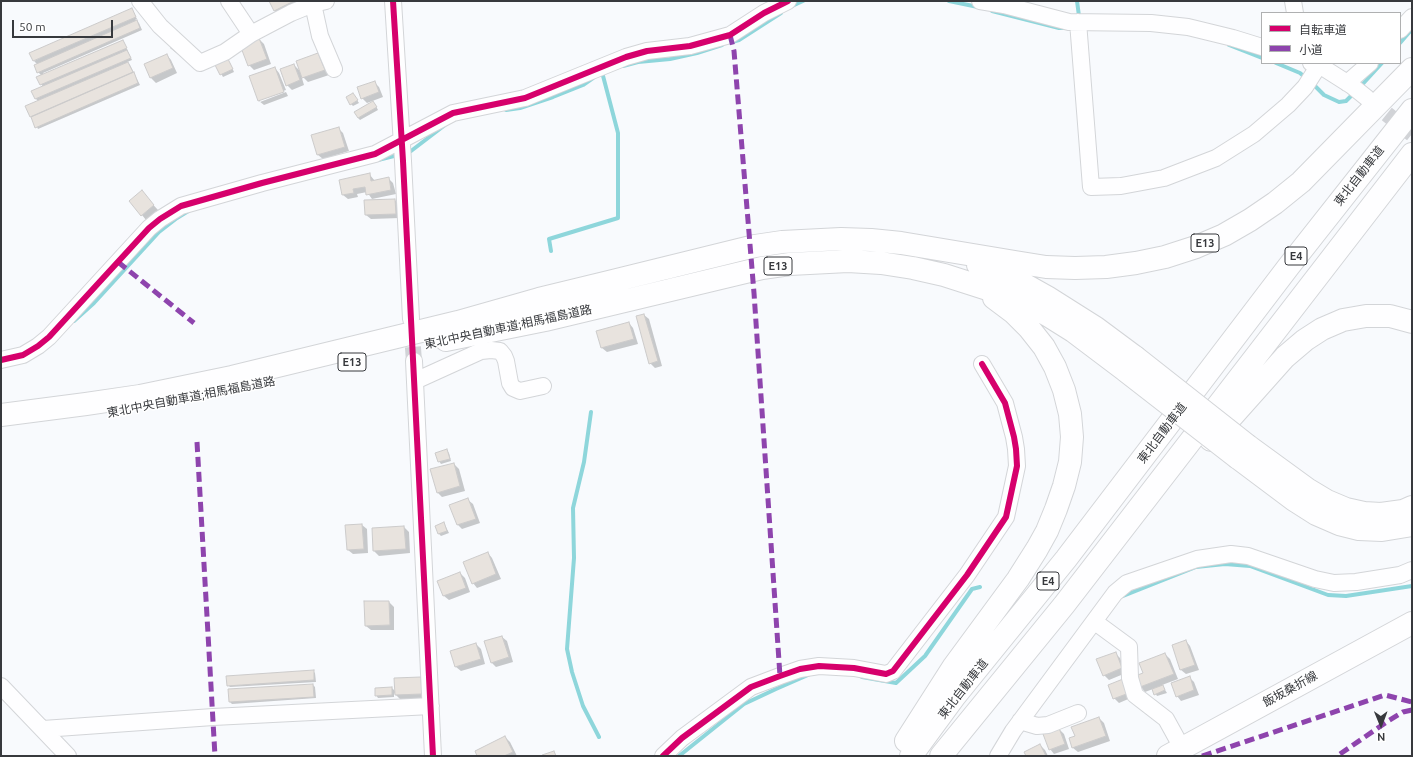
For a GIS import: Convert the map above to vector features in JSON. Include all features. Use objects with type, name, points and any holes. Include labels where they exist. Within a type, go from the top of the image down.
[{"type":"main road","name":"E13","points":[[936,250],[1046,267],[1075,268],[1106,267],[1136,263],[1165,257],[1196,247],[1224,235],[1250,220],[1275,203],[1301,182],[1412,69]]},
{"type":"main road","name":"東北自動車道","points":[[911,756],[956,696],[1066,559],[1289,266],[1412,110]]},
{"type":"main road","name":"東北自動車道","points":[[942,756],[1064,605],[1412,154]]},
{"type":"main road","name":"東北中央自動車道;相馬福島道路","points":[[1,428],[87,410],[140,396],[281,365],[458,322],[539,299],[755,246],[803,240],[841,239],[901,243],[936,250]]},
{"type":"main road","points":[[936,250],[1022,283],[1047,297],[1090,324],[1130,364]]},
{"type":"main road","name":"東北中央自動車道;相馬福島道路","points":[[1,415],[87,410],[188,399],[284,379],[462,336],[545,320],[762,268],[790,264],[848,261],[881,263],[944,275]]},
{"type":"main road","name":"E13","points":[[944,275],[981,286],[1026,303],[1130,364],[1243,452],[1294,500],[1316,514],[1339,524],[1359,529],[1382,530],[1412,525]]},
{"type":"main road","points":[[897,756],[954,666],[1018,580],[1037,549],[1047,531],[1056,509],[1070,462],[1072,438],[1070,414],[1064,390],[1055,367],[1044,347],[1029,328],[1014,313],[999,302],[981,291],[944,275]]},
{"type":"main road","points":[[942,756],[1006,689],[1110,559],[1231,417],[1285,357],[1305,340],[1322,329],[1343,320],[1366,316],[1390,316],[1412,322]]},
{"type":"main road","points":[[1243,452],[1327,501],[1346,509],[1364,513],[1381,514],[1403,511],[1412,507]]},
{"type":"main road","name":"飯坂桑折線","points":[[1175,752],[1412,623]]},
{"type":"street","points":[[140,1],[160,26],[200,63],[225,52],[251,34],[291,13],[319,2],[320,36],[334,69]]},
{"type":"street","points":[[229,1],[251,34]]},
{"type":"street","points":[[393,1],[403,150],[411,319]]},
{"type":"street","points":[[1,360],[23,355],[49,337],[149,228],[181,206],[262,183],[375,154],[403,150],[433,123],[453,114],[525,98],[626,57],[647,51],[690,46],[730,35],[764,13],[788,1]]},
{"type":"street","points":[[980,1],[1004,5],[1069,22],[1078,27],[1151,23],[1188,27],[1261,47]]},
{"type":"street","points":[[1293,1],[1295,12]]},
{"type":"street","points":[[1401,29],[1412,17]]},
{"type":"street","points":[[1078,27],[1091,187],[1121,186],[1164,178],[1216,158],[1254,134],[1288,105],[1313,71],[1357,90],[1370,64]]},
{"type":"street","points":[[415,381],[481,351],[491,350],[500,352],[504,356],[510,383],[513,388],[520,391],[543,386]]},
{"type":"street","points":[[414,361],[433,756]]},
{"type":"street","points":[[663,756],[682,738],[751,687],[780,676],[800,669],[819,666],[854,668],[886,674],[893,671],[967,575],[1006,517],[1017,466],[1016,449],[1005,403],[982,364]]},
{"type":"street","points":[[998,756],[1020,721],[1115,593],[1127,583],[1179,564],[1213,555],[1231,554],[1248,556],[1315,579],[1334,583],[1356,582],[1400,575],[1412,570]]},
{"type":"street","points":[[1094,622],[1129,647],[1130,678],[1135,695],[1166,719],[1175,752]]},
{"type":"street","points":[[1,686],[68,756]]},
{"type":"street","points":[[43,729],[213,717],[431,706]]},
{"type":"street","points":[[1020,721],[1037,726],[1048,725],[1078,713]]},
{"type":"building","points":[[269,1],[294,1],[274,11]]},
{"type":"building","points":[[132,8],[136,17],[33,61],[29,53]]},
{"type":"building","points":[[137,20],[140,28],[37,73],[34,65]]},
{"type":"building","points":[[259,38],[267,59],[248,66],[240,45]]},
{"type":"building","points":[[123,40],[127,48],[40,85],[36,77]]},
{"type":"building","points":[[127,50],[131,58],[35,99],[31,91]]},
{"type":"building","points":[[318,53],[325,70],[302,78],[296,61]]},
{"type":"building","points":[[167,54],[173,68],[150,78],[144,64]]},
{"type":"building","points":[[228,59],[233,69],[220,75],[215,65]]},
{"type":"building","points":[[128,62],[133,72],[30,117],[25,106]]},
{"type":"building","points":[[294,64],[300,80],[286,86],[280,69]]},
{"type":"building","points":[[275,67],[284,92],[258,101],[249,76]]},
{"type":"building","points":[[134,72],[138,83],[35,128],[31,117]]},
{"type":"building","points":[[375,81],[379,92],[361,99],[357,87]]},
{"type":"building","points":[[353,93],[358,100],[350,105],[346,97]]},
{"type":"building","points":[[373,101],[377,107],[358,118],[354,112]]},
{"type":"building","points":[[339,127],[345,147],[317,155],[311,135]]},
{"type":"building","points":[[370,173],[371,181],[389,177],[391,190],[366,195],[365,187],[353,189],[354,193],[342,195],[339,180]]},
{"type":"building","points":[[142,190],[154,205],[141,216],[129,201]]},
{"type":"building","points":[[395,199],[396,214],[365,215],[364,200]]},
{"type":"building","points":[[644,314],[658,361],[649,364],[636,316]]},
{"type":"building","points":[[629,322],[634,339],[601,348],[596,331]]},
{"type":"building","points":[[447,449],[450,459],[438,462],[435,453]]},
{"type":"building","points":[[454,463],[460,486],[437,493],[430,469]]},
{"type":"building","points":[[468,498],[476,519],[457,525],[449,505]]},
{"type":"building","points":[[444,522],[447,531],[438,534],[435,526]]},
{"type":"building","points":[[362,524],[364,549],[347,550],[345,525]]},
{"type":"building","points":[[404,526],[406,549],[373,551],[372,528]]},
{"type":"building","points":[[488,552],[496,574],[472,584],[463,562]]},
{"type":"building","points":[[460,572],[466,588],[443,596],[437,581]]},
{"type":"building","points":[[364,601],[389,601],[390,625],[365,626]]},
{"type":"building","points":[[502,636],[509,657],[491,663],[484,641]]},
{"type":"building","points":[[1186,640],[1195,665],[1180,670],[1172,645]]},
{"type":"building","points":[[476,643],[481,659],[455,667],[450,651]]},
{"type":"building","points":[[1116,652],[1122,668],[1103,676],[1096,659]]},
{"type":"building","points":[[1165,653],[1174,674],[1140,687],[1135,676],[1143,673],[1139,663]]},
{"type":"building","points":[[314,670],[314,680],[227,686],[226,676]]},
{"type":"building","points":[[1190,676],[1194,690],[1176,697],[1171,683]]},
{"type":"building","points":[[421,677],[422,694],[395,695],[394,678]]},
{"type":"building","points":[[1123,679],[1129,693],[1113,699],[1108,685]]},
{"type":"building","points":[[313,684],[314,697],[229,702],[228,689]]},
{"type":"building","points":[[1163,685],[1165,690],[1154,695],[1152,689]]},
{"type":"building","points":[[392,687],[392,695],[375,696],[375,688]]},
{"type":"building","points":[[1099,717],[1106,736],[1072,748],[1069,738],[1075,736],[1071,727]]},
{"type":"building","points":[[1059,728],[1065,744],[1049,750],[1043,734]]},
{"type":"building","points":[[505,736],[513,752],[504,756],[477,756],[475,751]]},
{"type":"building","points":[[1040,744],[1046,756],[1026,756],[1024,752]]},
{"type":"building","points":[[554,751],[556,756],[542,756],[542,755]]},
{"type":"waterway","points":[[792,6],[803,1]]},
{"type":"waterway","points":[[949,1],[978,7]]},
{"type":"waterway","points":[[1077,1],[1079,16]]},
{"type":"waterway","points":[[992,11],[1059,28],[1065,28]]},
{"type":"waterway","points":[[732,42],[739,40],[781,13]]},
{"type":"waterway","points":[[1401,42],[1412,29]]},
{"type":"waterway","points":[[623,66],[638,62],[670,59],[697,53],[722,45]]},
{"type":"waterway","points":[[1229,45],[1261,58]]},
{"type":"waterway","points":[[1278,64],[1300,73],[1307,79]]},
{"type":"waterway","points":[[1360,87],[1381,64]]},
{"type":"waterway","points":[[551,251],[549,239],[618,218],[618,133],[602,72]]},
{"type":"waterway","points":[[506,110],[520,108],[553,97],[583,85],[593,78]]},
{"type":"waterway","points":[[1312,83],[1324,95],[1339,102],[1346,101],[1355,92]]},
{"type":"waterway","points":[[405,153],[411,151],[445,125]]},
{"type":"waterway","points":[[378,160],[398,155]]},
{"type":"waterway","points":[[74,321],[94,303],[159,232],[190,210]]},
{"type":"waterway","points":[[591,412],[584,462],[573,508],[574,558],[567,649],[572,672],[583,706],[599,737]]},
{"type":"waterway","points":[[1123,596],[1196,567],[1225,564],[1250,566],[1328,595],[1346,596],[1412,586]]},
{"type":"waterway","points":[[862,677],[896,683],[925,656],[972,589],[980,587]]},
{"type":"waterway","points":[[679,756],[744,704],[808,675]]},
{"type":"tunnel","points":[[1368,99],[1412,134]]},
{"type":"tunnel","points":[[411,323],[414,361]]},
{"type":"marked path","points":[[730,35],[734,51],[754,293],[780,676]]},
{"type":"marked path","points":[[118,262],[194,323]]},
{"type":"marked path","points":[[197,442],[215,756]]},
{"type":"marked path","points":[[1202,756],[1385,695],[1412,702]]},
{"type":"marked path","points":[[1340,754],[1388,721],[1403,712],[1412,710]]},
{"type":"cycle path","points":[[393,1],[403,161],[433,756]]},
{"type":"cycle path","points":[[1,360],[23,355],[49,337],[149,228],[181,206],[262,183],[375,154],[453,113],[525,98],[626,57],[647,51],[690,46],[730,35],[764,13],[788,1]]},
{"type":"cycle path","points":[[663,756],[682,738],[751,687],[780,676],[800,669],[819,666],[854,668],[886,674],[893,671],[967,575],[1006,517],[1017,466],[1016,449],[1005,403],[982,364]]}]
